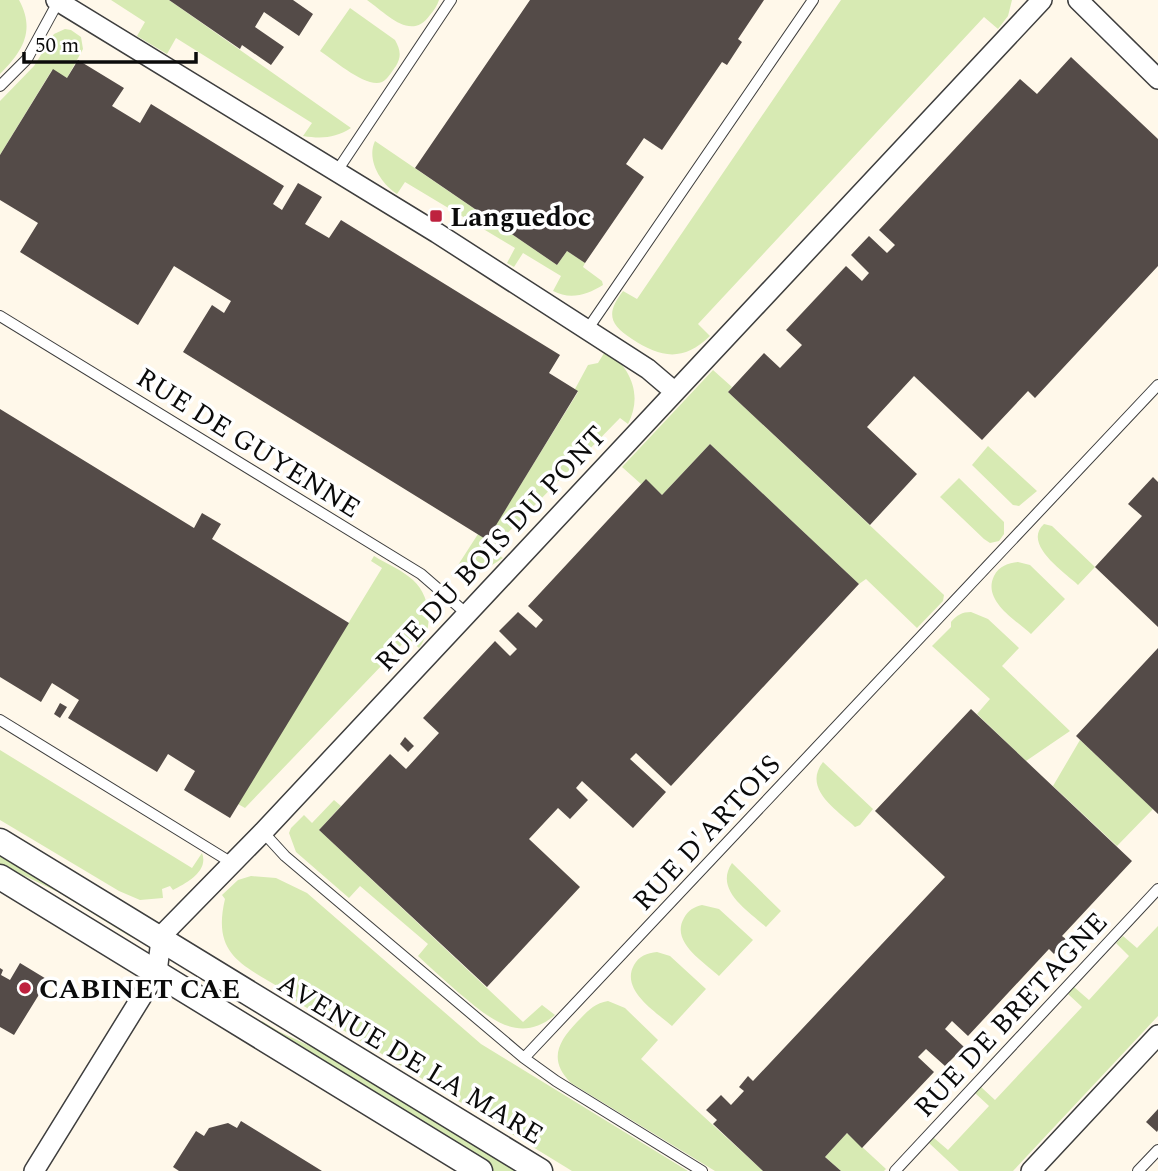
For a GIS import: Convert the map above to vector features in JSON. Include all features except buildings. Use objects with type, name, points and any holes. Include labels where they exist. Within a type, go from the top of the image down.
[{"type":"street","name":"RUE DU BOIS DU PONT","points":[[161,940],[165,932],[262,832],[1042,0]]},
{"type":"street","points":[[1078,0],[1158,79]]},
{"type":"street","points":[[57,1],[337,171],[656,374],[675,391]]},
{"type":"street","name":"AVENUE DE LA MARE","points":[[0,841],[540,1171]]},
{"type":"street","points":[[0,877],[157,972],[464,1167]]},
{"type":"street","points":[[34,1171],[157,972],[161,940]]},
{"type":"street","points":[[1031,1171],[1155,1042]]},
{"type":"lane","points":[[337,171],[451,0]]},
{"type":"lane","points":[[587,330],[813,0]]},
{"type":"lane","points":[[0,86],[27,59],[57,1]]},
{"type":"lane","name":"RUE DE GUYENNE","points":[[0,316],[421,574],[467,614]]},
{"type":"lane","name":"RUE D'ARTOIS","points":[[524,1059],[1158,385]]},
{"type":"lane","points":[[0,720],[232,863]]},
{"type":"lane","points":[[262,832],[285,856],[524,1059],[702,1171]]},
{"type":"lane","name":"RUE DE BRETAGNE","points":[[895,1171],[1158,889]]},
{"type":"lane","points":[[1138,1171],[1158,1150]]},
{"type":"green space","points":[[0,0],[19,0],[24,11],[26,31],[15,58],[0,74]]},
{"type":"green space","points":[[111,0],[169,0],[351,128],[328,137],[303,136],[312,123],[176,38],[167,54],[137,36],[145,22]]},
{"type":"green space","points":[[367,0],[439,0],[423,23],[407,26]]},
{"type":"green space","points":[[841,0],[1012,0],[1008,16],[998,29],[984,17],[698,324],[710,336],[691,350],[672,354],[653,350],[624,334],[612,318],[614,306],[623,291],[637,299]]},
{"type":"green space","points":[[350,8],[395,40],[398,46],[398,62],[382,82],[359,78],[320,51]]},
{"type":"green space","points":[[65,29],[81,37],[83,49],[67,78],[52,70],[0,155],[0,101],[34,66],[54,34]]},
{"type":"green space","points":[[375,141],[557,265],[567,251],[585,263],[583,267],[602,281],[603,285],[578,295],[559,294],[553,291],[561,276],[523,253],[514,267],[507,263],[515,248],[405,182],[397,194],[377,171],[372,156]]},
{"type":"green space","points":[[606,350],[622,365],[632,383],[634,403],[628,424],[620,418],[491,550],[503,558],[478,574],[451,576],[478,534],[487,539],[578,392],[575,389],[588,365],[598,363]]},
{"type":"green space","points":[[713,370],[732,387],[728,392],[944,595],[943,601],[917,628],[866,579],[859,584],[710,444],[662,495],[646,480],[641,484],[622,467]]},
{"type":"green space","points":[[988,446],[1037,491],[1019,506],[1013,505],[972,465]]},
{"type":"green space","points":[[959,478],[1004,522],[1004,534],[999,541],[990,543],[984,539],[940,497]]},
{"type":"green space","points":[[1044,524],[1052,526],[1095,567],[1078,585],[1041,549],[1038,540]]},
{"type":"green space","points":[[374,556],[413,580],[424,595],[428,622],[424,640],[419,648],[408,638],[245,808],[238,804],[382,568],[371,561]]},
{"type":"green space","points":[[1018,562],[1030,565],[1065,599],[1031,634],[1002,609],[993,594],[992,585],[998,570]]},
{"type":"green space","points":[[971,612],[988,619],[1019,648],[1002,666],[1070,731],[1026,761],[977,714],[990,699],[932,646],[951,627],[955,617]]},
{"type":"green space","points":[[1080,740],[1153,809],[1117,846],[1053,786]]},
{"type":"green space","points":[[0,750],[192,868],[202,853],[200,871],[173,890],[170,886],[162,889],[163,898],[140,900],[119,891],[0,820]]},
{"type":"green space","points":[[823,762],[873,809],[860,825],[855,827],[831,806],[819,790],[818,772]]},
{"type":"green space","points":[[334,800],[341,806],[319,830],[523,1022],[542,1005],[555,1015],[542,1024],[529,1028],[504,1025],[493,1019],[418,956],[428,944],[360,886],[349,898],[296,852],[289,833],[291,828],[304,815],[312,823]]},
{"type":"green space","points":[[0,848],[137,937],[136,939],[58,892],[0,864]]},
{"type":"green space","points":[[732,863],[781,911],[766,927],[735,899],[730,891],[727,882]]},
{"type":"green space","points":[[251,876],[276,878],[307,893],[481,1044],[688,1171],[572,1171],[281,992],[282,989],[233,955],[223,933],[225,899],[222,895],[238,880]]},
{"type":"green space","points":[[702,905],[719,909],[753,940],[719,976],[691,951],[681,935],[686,915]]},
{"type":"green space","points":[[1158,926],[1158,1016],[1013,1171],[959,1171],[929,1143],[934,1138],[948,1150],[989,1106],[975,1093],[981,1087],[995,1100],[1082,1007],[1068,994],[1074,987],[1089,1000],[1129,956],[1116,943],[1123,936],[1137,948]]},
{"type":"green space","points":[[650,953],[670,956],[706,989],[672,1026],[642,1000],[632,983],[631,974],[636,962]]},
{"type":"green space","points":[[608,1001],[625,1008],[658,1040],[641,1059],[763,1171],[715,1171],[571,1083],[560,1067],[558,1051],[561,1044],[570,1029],[588,1011]]},
{"type":"green space","points":[[262,1021],[359,1069],[526,1171],[494,1171],[259,1027]]},
{"type":"green space","points":[[847,1133],[886,1169],[841,1171],[825,1157]]},
{"type":"place","name":"Languedoc","points":[[436,216]]},
{"type":"place","name":"CABINET CAE","points":[[25,988]]}]
